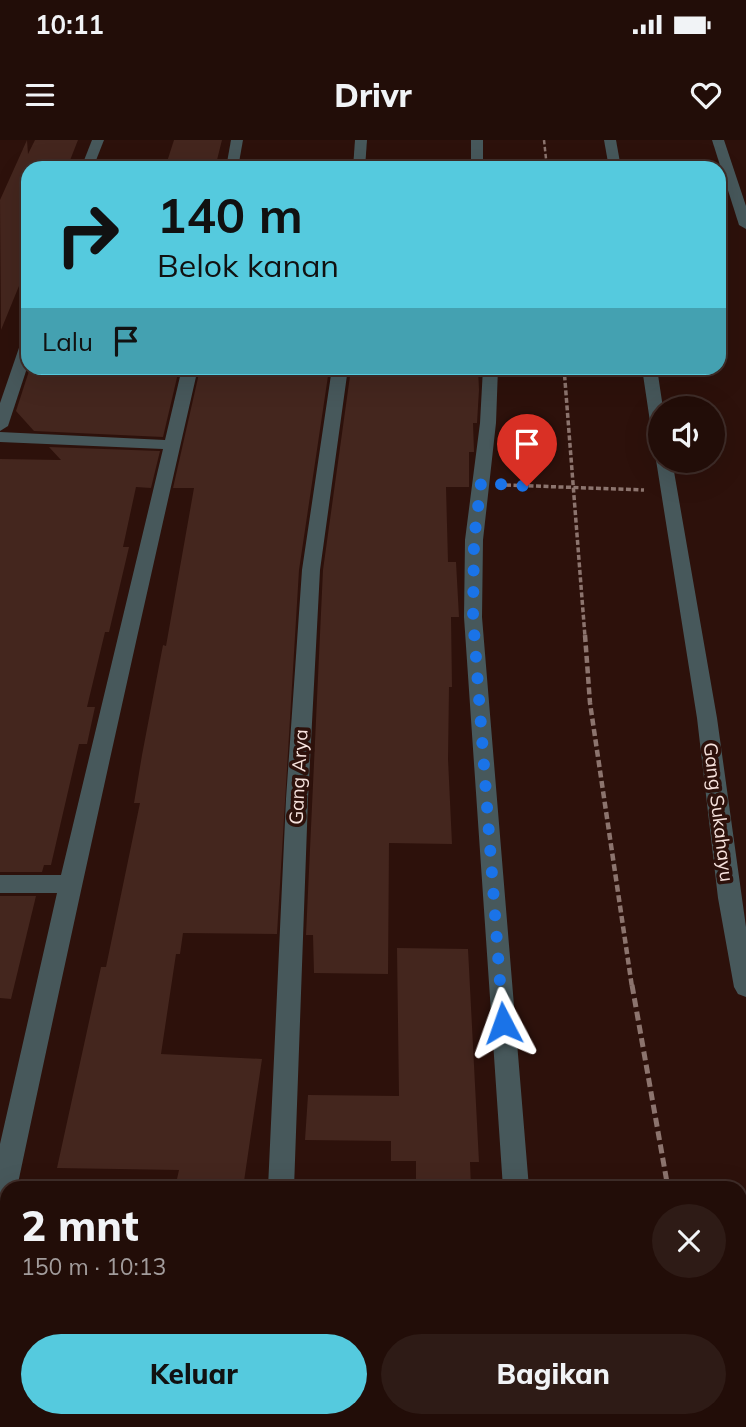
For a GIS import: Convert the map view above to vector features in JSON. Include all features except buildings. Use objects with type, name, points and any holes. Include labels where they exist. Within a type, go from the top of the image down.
[{"type":"street","points":[[90,161],[98,140]]},
{"type":"street","points":[[233,161],[237,140]]},
{"type":"street","points":[[360,161],[361,140]]},
{"type":"street","points":[[477,140],[477,161]]},
{"type":"street","points":[[610,140],[614,161]]},
{"type":"street","points":[[719,140],[726,161]]},
{"type":"street","points":[[726,162],[746,225]]},
{"type":"street","points":[[0,426],[21,363]]},
{"type":"street","points":[[5,1181],[69,884],[189,375]]},
{"type":"street","name":"Gang Arya","points":[[281,1181],[297,799],[311,570],[339,375]]},
{"type":"street","points":[[490,375],[488,423],[474,540],[473,617],[515,1181]]},
{"type":"street","points":[[650,375],[654,396]]},
{"type":"street","points":[[0,438],[174,445]]},
{"type":"street","name":"Gang Sukahayu","points":[[666,473],[701,679],[729,898],[746,987]]},
{"type":"street","points":[[0,884],[69,884]]},
{"type":"path","points":[[544,140],[546,161]]},
{"type":"path","points":[[565,375],[590,703],[640,1040],[667,1181]]},
{"type":"path","points":[[481,483],[649,491]]},
{"type":"route","points":[[503,1023],[473,617],[474,540],[481,483],[527,486]]}]
